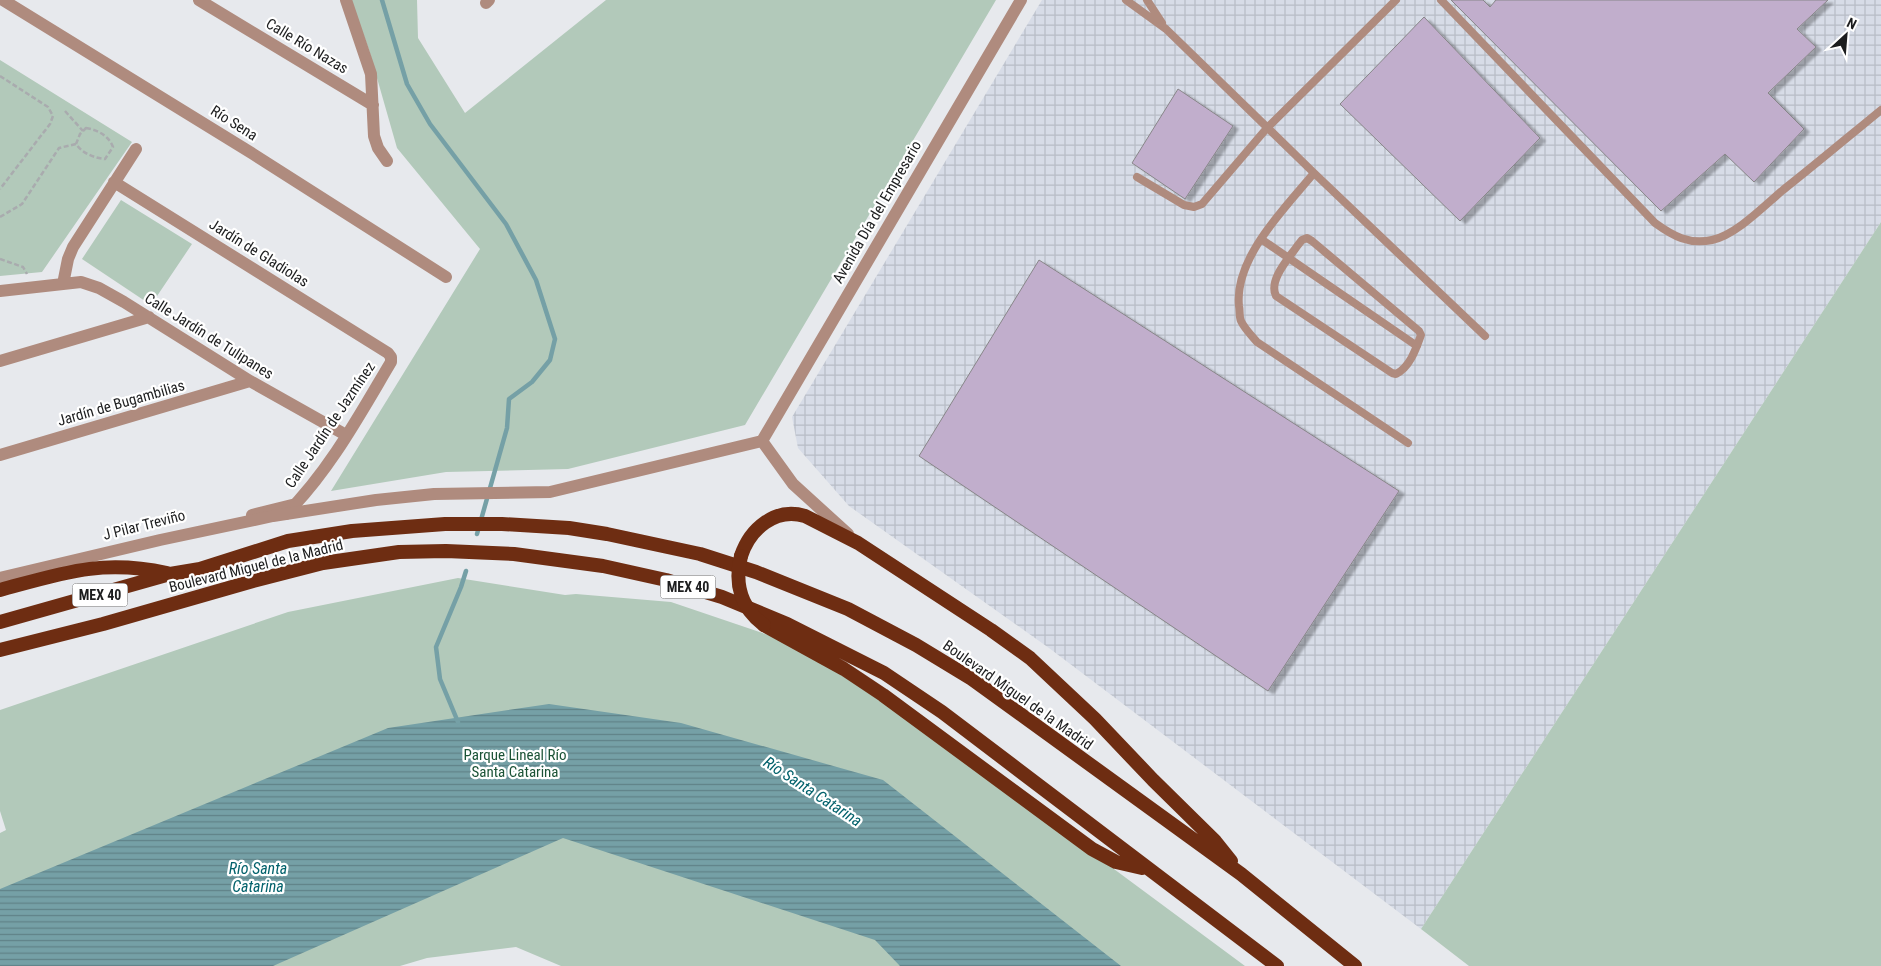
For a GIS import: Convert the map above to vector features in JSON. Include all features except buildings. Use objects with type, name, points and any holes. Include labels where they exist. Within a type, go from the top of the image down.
[{"type":"highway","points":[[1146,868],[1116,862],[1092,849],[883,695],[844,669],[753,617],[744,603],[737,580],[742,551],[752,534],[768,520],[781,514],[805,516],[858,543],[991,630],[1048,673],[1215,841],[1241,874]]},
{"type":"highway","name":"Boulevard Miguel de la Madrid","points":[[0,622],[170,574],[200,569],[288,541],[352,531],[445,524],[502,524],[569,528],[607,534],[700,554],[756,572],[848,608],[916,645],[972,679],[1241,874],[1355,966]]},
{"type":"highway","name":"Boulevard Miguel de la Madrid","points":[[0,650],[104,624],[323,563],[399,552],[446,551],[514,554],[603,566],[666,580],[722,597],[787,624],[884,673],[942,712],[1272,964]]},
{"type":"highway","points":[[0,590],[56,574],[94,567],[132,567],[170,574]]},
{"type":"street","name":"Río Sena","points":[[3,0],[254,154],[446,277]]},
{"type":"street","name":"Calle Río Nazas","points":[[199,0],[373,104]]},
{"type":"street","points":[[346,0],[371,74],[374,136],[378,148],[387,162]]},
{"type":"street","name":"Avenida Día del Empresario","points":[[762,441],[1021,0]]},
{"type":"street","points":[[63,284],[68,259],[73,247],[136,149]]},
{"type":"street","name":"Jardín de Gladiolas","points":[[114,182],[388,353]]},
{"type":"street","name":"Calle Jardín de Tulipanes","points":[[0,291],[81,282],[99,288],[149,317],[250,381],[346,435]]},
{"type":"street","points":[[0,361],[149,317]]},
{"type":"street","name":"Calle Jardín de Jazmínez","points":[[286,514],[312,486],[346,435],[391,362],[391,357],[388,353]]},
{"type":"street","name":"Jardín de Bugambilias","points":[[0,455],[250,381]]},
{"type":"street","points":[[0,578],[160,540],[286,514],[376,500],[434,494],[550,492],[762,441],[786,476],[797,488],[858,543]]},
{"type":"street","name":"J Pilar Treviño","points":[[0,578],[296,504]]},
{"type":"lane","points":[[1126,0],[1166,29],[1485,336]]},
{"type":"lane","points":[[1147,0],[1166,29]]},
{"type":"lane","points":[[1137,177],[1184,205],[1194,207],[1202,204],[1267,128],[1396,0]]},
{"type":"lane","points":[[1441,0],[1655,223],[1687,241],[1714,240],[1728,234],[1881,110]]},
{"type":"lane","points":[[1314,173],[1261,239],[1246,264],[1239,283],[1238,299],[1241,321],[1257,342],[1408,444]]},
{"type":"lane","points":[[1307,238],[1312,240],[1419,331],[1421,335],[1417,346],[1401,372],[1392,373],[1285,304],[1276,296],[1273,290],[1275,281],[1302,240],[1307,238]]},
{"type":"lane","points":[[1261,239],[1417,346]]},
{"type":"path","points":[[0,76],[48,107],[52,116],[50,124],[0,189]]},
{"type":"path","points":[[65,111],[83,131]]},
{"type":"path","points":[[86,128],[94,130],[111,140],[113,147],[105,159],[95,158],[76,144],[80,134],[86,128]]},
{"type":"path","points":[[0,217],[22,204],[59,148],[76,144]]},
{"type":"path","points":[[0,259],[23,267],[27,274]]},
{"type":"shaded area","points":[[1042,0],[1881,0],[1881,222],[1421,929],[1049,648],[849,506],[798,448],[792,417]]},
{"type":"green space","points":[[351,0],[417,0],[418,38],[465,113],[606,0],[996,0],[745,425],[568,469],[446,472],[331,491],[480,249],[397,148],[369,50]]},
{"type":"green space","points":[[0,60],[132,142],[42,272],[0,276]]},
{"type":"green space","points":[[121,200],[192,244],[151,305],[82,259]]},
{"type":"green space","points":[[1881,222],[1881,966],[1469,966],[1421,929]]},
{"type":"green space","name":"Parque Lineal Río Santa Catarina","points":[[458,578],[565,595],[576,594],[671,602],[777,638],[852,675],[1245,966],[561,966],[516,947],[427,958],[400,966],[0,966],[0,833],[6,830],[0,811],[0,710],[288,612]]},
{"type":"water","name":"Río Santa Catarina","points":[[549,704],[681,723],[883,780],[1121,966],[900,966],[875,940],[563,838],[273,966],[0,966],[0,889],[388,728]]},
{"type":"waterway","points":[[382,0],[407,84],[430,124],[506,224],[536,280],[555,339],[550,360],[532,382],[509,399],[507,428],[477,534]]},
{"type":"waterway","points":[[458,722],[440,679],[436,647],[466,571]]}]
